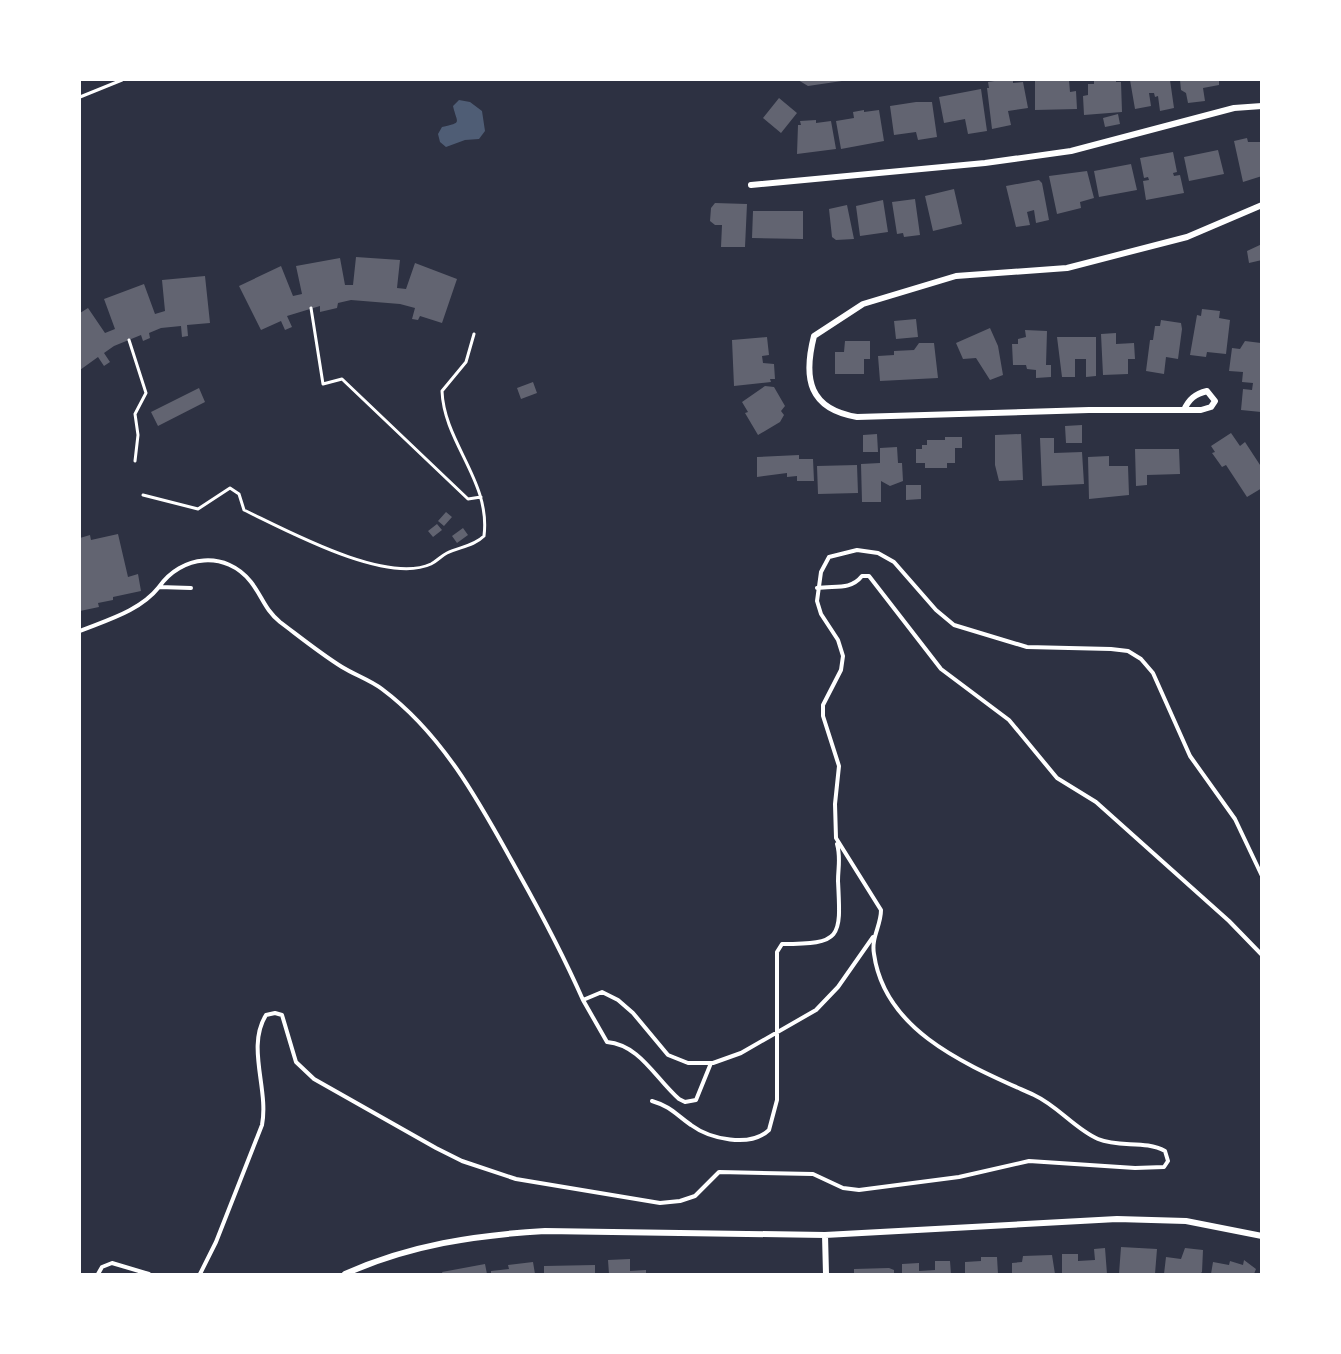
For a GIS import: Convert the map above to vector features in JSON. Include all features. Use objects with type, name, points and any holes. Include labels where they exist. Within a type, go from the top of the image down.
[{"type":"street","points":[[751,185],[985,163],[1071,150],[1234,108],[1262,106]]},
{"type":"street","points":[[1184,410],[1188,402],[1199,393],[1207,391],[1213,395],[1215,401],[1211,407],[1201,410],[1184,410],[1089,410],[857,417],[836,413],[824,405],[811,388],[807,362],[814,336],[835,320],[863,304],[956,276],[1067,268],[1186,237],[1262,205]]},
{"type":"street","points":[[345,1275],[384,1258],[426,1246],[508,1233],[545,1231],[825,1235],[1117,1219],[1186,1221],[1262,1236]]},
{"type":"street","points":[[825,1235],[825,1275]]},
{"type":"lane","points":[[652,1101],[678,1112],[699,1130],[734,1140],[762,1137],[769,1130],[777,1100],[777,952],[782,944],[819,944],[831,936],[840,921],[838,879],[841,857],[836,838],[835,804],[839,766],[823,716],[823,705],[841,670],[843,656],[838,640],[821,614],[818,588],[820,572],[829,557],[857,550],[878,553],[894,562],[936,610],[954,625],[1027,647],[1111,649],[1128,651],[1141,658],[1153,673],[1190,756],[1235,819],[1262,876]]},
{"type":"lane","points":[[80,631],[149,600],[174,572],[199,559],[219,561],[234,567],[251,582],[265,608],[279,621],[322,654],[382,689],[416,720],[448,755],[491,822],[607,1042],[623,1043],[636,1053],[679,1099],[685,1102],[696,1100],[711,1063]]},
{"type":"lane","points":[[818,588],[843,587],[855,584],[862,576],[869,576],[941,669],[1010,720],[1057,778],[1096,802],[1228,921],[1262,955]]},
{"type":"lane","points":[[159,587],[191,588]]},
{"type":"lane","points":[[583,1000],[602,992],[618,1000],[668,1055],[688,1063],[711,1063],[741,1053],[816,1010],[838,987],[881,923],[881,910],[836,838]]},
{"type":"lane","points":[[200,1275],[216,1242],[262,1125],[264,1113],[259,1061],[261,1024],[266,1015],[275,1012],[282,1016],[296,1062],[314,1079],[462,1161],[516,1179],[555,1187],[660,1203],[680,1202],[695,1196],[719,1172],[813,1174],[843,1188],[859,1190],[959,1177],[1029,1161],[1136,1168],[1164,1167],[1168,1161],[1165,1151],[1098,1139],[1044,1101],[1005,1084],[926,1038],[901,1014],[883,989],[873,954],[873,936]]},
{"type":"lane","points":[[98,1275],[102,1267],[112,1263],[149,1275]]},
{"type":"path","points":[[80,97],[122,80]]},
{"type":"path","points":[[311,308],[323,384],[342,379],[468,499],[482,497]]},
{"type":"path","points":[[143,495],[198,509],[230,488],[239,494],[244,510],[325,550],[387,567],[410,568],[430,565],[446,554],[479,541],[484,536],[482,497],[443,409],[442,391],[466,362],[474,334]]},
{"type":"path","points":[[129,340],[146,390],[135,414],[138,435],[135,461]]},
{"type":"water","points":[[459,100],[470,102],[482,111],[485,131],[479,139],[465,140],[446,147],[440,142],[438,134],[442,127],[456,123],[453,106]]},
{"type":"building","points":[[798,80],[842,80],[842,81],[808,86]]},
{"type":"building","points":[[1013,80],[1013,83],[1023,82],[1028,108],[1008,111],[1011,125],[992,129],[988,82]]},
{"type":"building","points":[[1035,80],[1069,80],[1070,92],[1076,91],[1077,109],[1035,110]]},
{"type":"building","points":[[1094,80],[1121,82],[1122,112],[1084,115],[1083,96],[1088,95],[1088,84],[1094,84]]},
{"type":"building","points":[[1130,80],[1170,80],[1174,108],[1160,111],[1158,96],[1155,97],[1154,93],[1149,93],[1151,106],[1135,109]]},
{"type":"building","points":[[1180,80],[1219,80],[1219,85],[1203,88],[1205,101],[1188,103],[1186,93],[1181,90]]},
{"type":"building","points":[[981,89],[987,131],[968,134],[965,119],[944,123],[939,97]]},
{"type":"building","points":[[779,98],[797,113],[781,133],[763,118]]},
{"type":"building","points":[[932,102],[937,137],[918,140],[916,132],[894,135],[890,106]]},
{"type":"building","points":[[864,110],[864,112],[879,110],[884,141],[841,149],[836,121],[854,118],[853,112]]},
{"type":"building","points":[[1118,114],[1120,124],[1105,127],[1103,118]]},
{"type":"building","points":[[816,120],[816,123],[831,121],[836,149],[797,154],[800,121]]},
{"type":"building","points":[[1247,138],[1248,142],[1262,142],[1262,176],[1243,182],[1234,141]]},
{"type":"building","points":[[1218,150],[1224,174],[1189,181],[1184,157]]},
{"type":"building","points":[[1173,152],[1177,172],[1173,173],[1174,176],[1180,175],[1184,193],[1146,200],[1143,181],[1149,180],[1148,177],[1144,178],[1140,158]]},
{"type":"building","points":[[1131,164],[1137,190],[1099,197],[1094,171]]},
{"type":"building","points":[[1087,171],[1094,198],[1080,202],[1081,208],[1057,214],[1049,176]]},
{"type":"building","points":[[1039,180],[1042,183],[1049,220],[1036,223],[1034,210],[1027,212],[1030,225],[1016,227],[1006,186]]},
{"type":"building","points":[[954,189],[962,224],[933,231],[925,196]]},
{"type":"building","points":[[915,199],[920,235],[904,237],[903,233],[897,234],[892,202]]},
{"type":"building","points":[[883,200],[888,232],[860,236],[856,206]]},
{"type":"building","points":[[715,203],[747,204],[745,247],[721,247],[722,225],[715,225],[710,221],[711,208]]},
{"type":"building","points":[[847,205],[854,239],[836,240],[832,237],[829,209]]},
{"type":"building","points":[[753,211],[803,211],[803,239],[752,238]]},
{"type":"building","points":[[1262,244],[1262,260],[1249,263],[1247,251]]},
{"type":"building","points":[[356,257],[400,260],[397,288],[406,289],[415,263],[457,279],[442,323],[420,316],[418,320],[412,319],[415,308],[400,304],[351,300],[338,303],[337,308],[320,312],[320,306],[287,316],[292,327],[285,330],[281,321],[261,330],[239,286],[281,266],[293,296],[302,294],[296,266],[340,258],[345,285],[353,285]]},
{"type":"building","points":[[205,276],[210,323],[187,325],[188,336],[182,337],[181,326],[161,328],[149,333],[150,338],[143,341],[141,335],[114,346],[104,353],[110,362],[104,366],[98,357],[80,370],[80,313],[88,308],[105,333],[115,329],[104,299],[144,284],[155,314],[165,311],[162,280]]},
{"type":"building","points":[[1202,309],[1220,311],[1219,318],[1230,320],[1226,354],[1207,352],[1206,357],[1190,355],[1197,315],[1201,316]]},
{"type":"building","points":[[916,319],[918,337],[896,339],[894,321]]},
{"type":"building","points":[[1161,320],[1181,323],[1182,329],[1178,359],[1166,357],[1164,374],[1146,371],[1150,340],[1153,340],[1155,326],[1160,326]]},
{"type":"building","points":[[990,328],[998,346],[1003,375],[990,380],[976,358],[963,359],[956,343]]},
{"type":"building","points":[[1025,330],[1047,331],[1046,365],[1051,365],[1051,377],[1036,378],[1036,370],[1027,369],[1026,365],[1013,365],[1012,344],[1018,344],[1018,339],[1026,337]]},
{"type":"building","points":[[1116,333],[1116,344],[1134,343],[1135,359],[1128,359],[1128,374],[1103,375],[1101,334]]},
{"type":"building","points":[[767,337],[769,355],[762,356],[763,363],[774,364],[775,379],[770,379],[771,382],[734,386],[732,340]]},
{"type":"building","points":[[1057,337],[1096,337],[1096,376],[1086,377],[1086,359],[1075,359],[1075,377],[1062,377]]},
{"type":"building","points":[[845,341],[870,341],[870,359],[864,359],[864,374],[835,374],[835,352],[844,352]]},
{"type":"building","points":[[1245,341],[1262,345],[1261,412],[1241,410],[1243,389],[1252,390],[1253,383],[1242,382],[1243,372],[1229,371],[1232,348],[1240,349]]},
{"type":"building","points":[[919,343],[934,343],[938,378],[880,381],[878,356],[894,355],[894,351],[914,350]]},
{"type":"building","points":[[533,382],[537,393],[521,399],[517,388]]},
{"type":"building","points":[[765,386],[774,387],[785,406],[781,411],[784,415],[780,422],[758,435],[745,413],[748,412],[742,402]]},
{"type":"building","points":[[199,388],[205,402],[158,426],[151,412]]},
{"type":"building","points":[[1082,425],[1082,443],[1066,443],[1065,426]]},
{"type":"building","points":[[1231,433],[1240,446],[1245,442],[1262,468],[1262,488],[1247,497],[1226,465],[1222,467],[1212,453],[1215,452],[1211,446]]},
{"type":"building","points":[[877,434],[878,452],[863,452],[863,435]]},
{"type":"building","points":[[1021,434],[1023,480],[999,481],[995,465],[995,435]]},
{"type":"building","points":[[945,437],[962,437],[962,448],[955,448],[955,463],[947,463],[947,468],[925,468],[925,463],[916,463],[916,449],[922,449],[922,445],[927,445],[927,440],[945,440]]},
{"type":"building","points":[[1040,438],[1054,438],[1054,453],[1082,452],[1084,484],[1042,486]]},
{"type":"building","points":[[897,447],[898,463],[902,463],[903,481],[890,486],[881,481],[881,502],[862,502],[861,464],[880,463],[880,448]]},
{"type":"building","points":[[1135,449],[1179,449],[1180,474],[1147,475],[1147,485],[1136,486]]},
{"type":"building","points":[[799,455],[799,459],[813,459],[814,481],[797,481],[797,476],[787,477],[787,473],[757,477],[757,457]]},
{"type":"building","points":[[1109,456],[1109,466],[1128,466],[1129,495],[1089,499],[1088,457]]},
{"type":"building","points":[[857,465],[858,493],[818,494],[817,466]]},
{"type":"building","points":[[906,485],[921,485],[921,499],[906,500]]},
{"type":"building","points":[[446,512],[452,517],[444,526],[438,521]]},
{"type":"building","points":[[437,524],[442,530],[433,537],[428,531]]},
{"type":"building","points":[[463,528],[468,535],[457,543],[452,536]]},
{"type":"building","points":[[118,534],[128,577],[138,574],[141,591],[113,597],[113,600],[98,603],[99,607],[80,611],[80,538],[90,535],[91,540]]},
{"type":"building","points":[[1121,1247],[1157,1249],[1155,1274],[1119,1274]]},
{"type":"building","points":[[1105,1248],[1107,1274],[1062,1274],[1062,1254],[1078,1254],[1078,1261],[1095,1260],[1094,1249]]},
{"type":"building","points":[[1185,1248],[1203,1250],[1202,1272],[1200,1274],[1164,1274],[1166,1257],[1181,1259]]},
{"type":"building","points":[[1052,1255],[1055,1274],[1012,1274],[1012,1263],[1022,1262],[1023,1256]]},
{"type":"building","points":[[981,1257],[997,1257],[998,1274],[965,1274],[965,1262],[981,1261]]},
{"type":"building","points":[[630,1259],[630,1271],[646,1270],[646,1274],[609,1274],[608,1260]]},
{"type":"building","points":[[1244,1260],[1256,1269],[1254,1274],[1211,1274],[1213,1262],[1229,1265],[1230,1261],[1243,1265]]},
{"type":"building","points":[[935,1261],[950,1261],[951,1274],[902,1274],[902,1264],[919,1263],[919,1271],[935,1270]]},
{"type":"building","points":[[533,1262],[535,1274],[491,1274],[491,1271],[509,1269],[508,1265]]},
{"type":"building","points":[[485,1264],[487,1274],[443,1274],[442,1272]]},
{"type":"building","points":[[595,1265],[595,1274],[544,1274],[544,1266]]},
{"type":"building","points":[[889,1268],[894,1270],[894,1274],[854,1274],[854,1269]]}]
